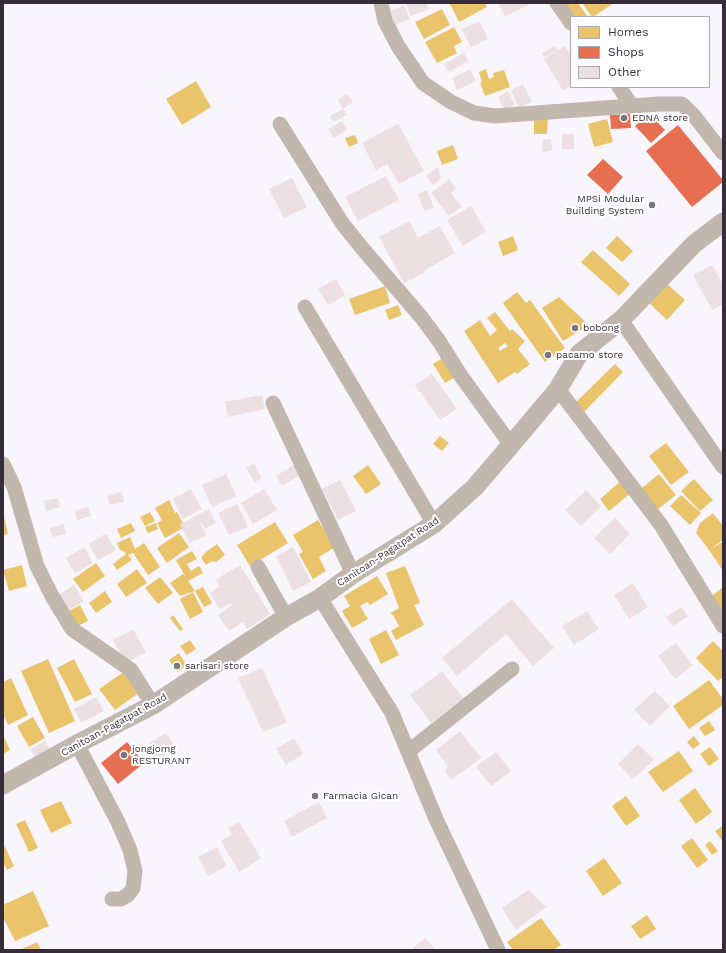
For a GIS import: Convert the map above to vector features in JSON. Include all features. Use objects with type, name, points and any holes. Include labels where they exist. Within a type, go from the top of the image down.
[{"type":"street","points":[[381,3],[385,21],[398,46],[423,83],[451,102],[474,113],[495,116],[659,104],[682,104],[695,117],[723,153]]},
{"type":"street","points":[[556,3],[570,22]]},
{"type":"street","points":[[619,88],[632,106]]},
{"type":"street","points":[[280,124],[342,223],[422,318],[439,341],[461,376],[511,445]]},
{"type":"street","name":"Canitoan-Pagatpat Road","points":[[3,786],[77,744],[153,705],[286,617],[320,598],[352,574],[434,524],[474,487],[511,445],[558,389],[580,354],[621,320],[694,244],[723,222]]},
{"type":"street","points":[[305,307],[434,524]]},
{"type":"street","points":[[621,320],[723,467]]},
{"type":"street","points":[[558,389],[661,525],[723,626]]},
{"type":"street","points":[[273,403],[352,574]]},
{"type":"street","points":[[3,464],[14,487],[37,566],[52,596],[72,629],[131,670],[153,705]]},
{"type":"street","points":[[258,567],[286,617]]},
{"type":"street","points":[[320,598],[392,713],[409,751],[436,820],[498,950]]},
{"type":"street","points":[[409,751],[512,669]]},
{"type":"street","points":[[77,744],[118,822],[130,850],[135,871],[133,888],[128,895],[121,899],[112,899]]},
{"type":"building: Homes","points":[[485,3],[487,7],[459,22],[450,4]]},
{"type":"building: Homes","points":[[560,3],[578,3],[587,16],[570,16]]},
{"type":"building: Homes","points":[[582,3],[614,3],[594,16],[591,16]]},
{"type":"building: Homes","points":[[442,9],[450,25],[424,39],[415,22]]},
{"type":"building: Homes","points":[[454,27],[462,42],[454,46],[457,53],[437,63],[425,42]]},
{"type":"building: Homes","points":[[486,69],[489,79],[494,77],[493,73],[504,70],[510,87],[485,96],[480,83],[482,82],[479,72]]},
{"type":"building: Homes","points":[[196,81],[211,107],[182,125],[166,99]]},
{"type":"building: Homes","points":[[534,116],[548,116],[547,134],[534,134]]},
{"type":"building: Homes","points":[[607,119],[613,142],[594,147],[588,124]]},
{"type":"building: Homes","points":[[355,135],[358,143],[349,147],[345,138]]},
{"type":"building: Homes","points":[[453,145],[458,159],[442,165],[437,151]]},
{"type":"building: Homes","points":[[513,236],[518,250],[503,256],[498,242]]},
{"type":"building: Homes","points":[[617,236],[633,251],[622,262],[606,248]]},
{"type":"building: Homes","points":[[593,250],[630,284],[619,296],[581,262]]},
{"type":"building: Homes","points":[[666,283],[685,300],[667,320],[648,302]]},
{"type":"building: Homes","points":[[385,286],[390,303],[355,315],[349,299]]},
{"type":"building: Homes","points":[[517,292],[526,303],[530,300],[565,348],[545,362],[503,303]]},
{"type":"building: Homes","points":[[559,297],[589,325],[563,341],[542,308]]},
{"type":"building: Homes","points":[[398,305],[402,315],[389,320],[385,310]]},
{"type":"building: Homes","points":[[495,312],[510,331],[512,329],[525,341],[518,349],[530,364],[517,374],[515,372],[498,383],[464,331],[480,320],[490,336],[497,330],[487,318]],"holes":[[[505,343],[508,346],[500,351],[498,348]]]},
{"type":"building: Homes","points":[[446,356],[457,376],[445,383],[433,364]]},
{"type":"building: Homes","points":[[615,364],[623,372],[582,414],[573,405]]},
{"type":"building: Homes","points":[[440,436],[449,443],[442,451],[433,444]]},
{"type":"building: Homes","points":[[666,443],[689,472],[671,485],[649,456]]},
{"type":"building: Homes","points":[[368,465],[381,484],[366,494],[353,476]]},
{"type":"building: Homes","points":[[659,474],[676,495],[653,513],[637,492]]},
{"type":"building: Homes","points":[[694,479],[713,500],[700,511],[681,491]]},
{"type":"building: Homes","points":[[622,480],[632,492],[609,511],[600,499]]},
{"type":"building: Homes","points":[[681,495],[701,513],[690,525],[670,506]]},
{"type":"building: Homes","points":[[169,500],[175,513],[177,512],[185,527],[165,538],[157,523],[162,520],[155,508]]},
{"type":"building: Homes","points":[[150,512],[155,521],[145,526],[140,517]]},
{"type":"building: Homes","points":[[713,513],[723,526],[723,540],[712,548],[723,542],[723,571],[696,533],[700,523]]},
{"type":"building: Homes","points":[[4,516],[8,534],[3,535],[3,517]]},
{"type":"building: Homes","points":[[318,520],[335,547],[319,557],[326,571],[313,579],[299,554],[303,552],[293,535]]},
{"type":"building: Homes","points":[[275,522],[288,543],[250,566],[237,545]]},
{"type":"building: Homes","points":[[131,523],[135,531],[121,538],[117,529]]},
{"type":"building: Homes","points":[[156,523],[158,529],[148,533],[145,527]]},
{"type":"building: Homes","points":[[179,533],[189,547],[167,563],[157,548]]},
{"type":"building: Homes","points":[[130,537],[135,549],[144,543],[160,567],[148,575],[133,553],[128,555],[132,560],[117,570],[113,564],[126,554],[120,550],[117,543]]},
{"type":"building: Homes","points":[[217,544],[225,555],[216,562],[212,561],[206,565],[201,558],[206,552]]},
{"type":"building: Homes","points":[[192,551],[197,559],[187,564],[191,571],[199,566],[203,573],[188,581],[195,591],[180,596],[170,583],[183,574],[186,578],[176,560]]},
{"type":"building: Homes","points":[[96,563],[105,576],[83,592],[73,579]]},
{"type":"building: Homes","points":[[22,565],[27,586],[9,591],[3,570]]},
{"type":"building: Homes","points":[[405,566],[420,603],[414,605],[424,625],[396,640],[391,631],[399,626],[393,615],[390,613],[399,608],[386,573]]},
{"type":"building: Homes","points":[[137,569],[147,583],[126,597],[117,584]]},
{"type":"building: Homes","points":[[377,576],[388,594],[370,605],[367,602],[360,606],[368,619],[352,628],[342,611],[350,606],[344,596]]},
{"type":"building: Homes","points":[[160,577],[173,593],[158,604],[145,588]]},
{"type":"building: Homes","points":[[203,587],[212,603],[204,607],[195,591]]},
{"type":"building: Homes","points":[[723,587],[723,620],[708,599]]},
{"type":"building: Homes","points":[[105,591],[112,602],[96,613],[89,603]]},
{"type":"building: Homes","points":[[193,592],[203,612],[190,619],[180,599]]},
{"type":"building: Homes","points":[[80,605],[88,621],[73,628],[65,613]]},
{"type":"building: Homes","points":[[173,615],[183,629],[180,631],[170,618]]},
{"type":"building: Homes","points":[[386,630],[399,655],[381,664],[369,639]]},
{"type":"building: Homes","points":[[190,640],[196,649],[187,655],[180,646]]},
{"type":"building: Homes","points":[[713,641],[723,651],[723,677],[718,681],[696,658]]},
{"type":"building: Homes","points":[[179,653],[187,666],[177,672],[169,660]]},
{"type":"building: Homes","points":[[48,659],[75,721],[49,733],[21,671]]},
{"type":"building: Homes","points":[[74,659],[92,694],[75,702],[57,668]]},
{"type":"building: Homes","points":[[125,671],[140,692],[115,710],[99,689]]},
{"type":"building: Homes","points":[[11,678],[28,715],[8,725],[3,714],[3,682]]},
{"type":"building: Homes","points":[[709,680],[723,699],[723,705],[689,729],[673,706]]},
{"type":"building: Homes","points":[[33,717],[45,738],[29,747],[17,726]]},
{"type":"building: Homes","points":[[709,721],[715,730],[705,736],[699,728]]},
{"type":"building: Homes","points":[[3,735],[10,750],[3,754]]},
{"type":"building: Homes","points":[[694,736],[700,744],[693,749],[687,742]]},
{"type":"building: Homes","points":[[710,747],[719,759],[709,766],[700,754]]},
{"type":"building: Homes","points":[[679,751],[693,771],[663,792],[648,772]]},
{"type":"building: Homes","points":[[695,788],[712,812],[696,824],[679,800]]},
{"type":"building: Homes","points":[[626,796],[640,816],[626,826],[612,806]]},
{"type":"building: Homes","points":[[61,801],[72,823],[51,833],[40,810]]},
{"type":"building: Homes","points":[[25,820],[38,848],[29,852],[16,824]]},
{"type":"building: Homes","points":[[723,826],[723,842],[715,831]]},
{"type":"building: Homes","points":[[692,838],[708,860],[697,868],[681,846]]},
{"type":"building: Homes","points":[[710,841],[718,851],[712,855],[705,845]]},
{"type":"building: Homes","points":[[3,843],[14,866],[7,870],[3,862]]},
{"type":"building: Homes","points":[[604,858],[622,883],[603,896],[586,871]]},
{"type":"building: Homes","points":[[33,891],[49,926],[15,941],[3,917],[3,905]]},
{"type":"building: Homes","points":[[647,915],[656,929],[640,939],[631,926]]},
{"type":"building: Homes","points":[[541,918],[561,945],[554,950],[513,950],[507,942]]},
{"type":"building: Homes","points":[[37,942],[41,950],[20,950]]},
{"type":"building: Shops","points":[[630,114],[631,128],[611,129],[610,115]]},
{"type":"building: Shops","points":[[649,114],[665,130],[651,143],[635,126]]},
{"type":"building: Shops","points":[[678,125],[723,180],[723,182],[692,207],[646,151]]},
{"type":"building: Shops","points":[[603,159],[623,177],[608,194],[587,175]]},
{"type":"building: Shops","points":[[127,742],[144,763],[118,784],[101,763]]},
{"type":"building: Other","points":[[406,3],[426,3],[429,9],[411,16]]},
{"type":"building: Other","points":[[498,3],[532,3],[505,17]]},
{"type":"building: Other","points":[[404,5],[410,19],[395,25],[389,12]]},
{"type":"building: Other","points":[[479,21],[488,39],[471,47],[462,29]]},
{"type":"building: Other","points":[[555,46],[558,50],[544,57],[542,53]]},
{"type":"building: Other","points":[[565,46],[570,54],[570,87],[563,91],[544,59]]},
{"type":"building: Other","points":[[464,53],[468,61],[449,72],[444,64]]},
{"type":"building: Other","points":[[470,69],[476,81],[457,90],[452,78]]},
{"type":"building: Other","points":[[523,84],[532,102],[519,108],[511,90]]},
{"type":"building: Other","points":[[508,92],[515,105],[504,110],[498,97]]},
{"type":"building: Other","points":[[347,94],[353,102],[343,109],[338,100]]},
{"type":"building: Other","points":[[343,109],[347,115],[333,122],[330,116]]},
{"type":"building: Other","points":[[342,121],[347,130],[334,138],[328,129]]},
{"type":"building: Other","points":[[398,124],[424,171],[399,184],[387,164],[376,170],[362,143]]},
{"type":"building: Other","points":[[562,134],[574,134],[574,149],[562,149]]},
{"type":"building: Other","points":[[551,139],[552,150],[543,152],[542,140]]},
{"type":"building: Other","points":[[438,167],[441,178],[433,185],[426,176]]},
{"type":"building: Other","points":[[386,176],[399,200],[358,221],[345,197]]},
{"type":"building: Other","points":[[292,178],[307,207],[284,218],[269,189]]},
{"type":"building: Other","points":[[449,179],[456,189],[451,193],[462,207],[449,216],[431,193]]},
{"type":"building: Other","points":[[427,190],[434,208],[424,211],[418,194]]},
{"type":"building: Other","points":[[471,206],[486,232],[463,246],[447,220]]},
{"type":"building: Other","points":[[409,221],[418,238],[440,226],[455,253],[404,283],[379,237]]},
{"type":"building: Other","points":[[712,265],[723,284],[723,304],[712,310],[693,275]]},
{"type":"building: Other","points":[[336,279],[345,295],[328,305],[318,289]]},
{"type":"building: Other","points":[[432,374],[457,409],[440,420],[415,385]]},
{"type":"building: Other","points":[[262,395],[265,409],[228,417],[225,402]]},
{"type":"building: Other","points":[[254,464],[262,478],[255,482],[246,468]]},
{"type":"building: Other","points":[[295,464],[302,474],[282,486],[276,476]]},
{"type":"building: Other","points":[[226,474],[236,496],[212,507],[202,485]]},
{"type":"building: Other","points":[[340,480],[356,511],[338,520],[322,489]]},
{"type":"building: Other","points":[[191,489],[202,509],[183,519],[173,499]]},
{"type":"building: Other","points":[[264,489],[277,510],[253,524],[241,503]]},
{"type":"building: Other","points":[[586,490],[601,506],[581,526],[565,510]]},
{"type":"building: Other","points":[[122,492],[124,502],[110,505],[108,496]]},
{"type":"building: Other","points":[[58,498],[60,507],[46,511],[44,501]]},
{"type":"building: Other","points":[[237,504],[248,527],[229,535],[218,513]]},
{"type":"building: Other","points":[[89,507],[91,516],[77,520],[75,510]]},
{"type":"building: Other","points":[[209,509],[216,523],[205,529],[198,518],[206,535],[189,543],[180,524]]},
{"type":"building: Other","points":[[615,518],[630,534],[610,554],[594,538]]},
{"type":"building: Other","points":[[64,524],[66,534],[52,537],[50,528]]},
{"type":"building: Other","points":[[106,534],[116,550],[98,560],[89,544]]},
{"type":"building: Other","points":[[84,547],[93,563],[75,573],[66,558]]},
{"type":"building: Other","points":[[293,547],[311,582],[293,591],[276,556]]},
{"type":"building: Other","points":[[240,565],[270,614],[247,629],[243,622],[229,631],[218,615],[232,605],[231,603],[220,609],[210,593],[220,586],[216,580]]},
{"type":"building: Other","points":[[633,583],[648,607],[629,619],[614,595]]},
{"type":"building: Other","points":[[74,585],[84,601],[66,612],[57,596]]},
{"type":"building: Other","points":[[512,599],[554,648],[533,666],[506,634],[457,676],[442,658]]},
{"type":"building: Other","points":[[681,607],[688,616],[673,627],[666,617]]},
{"type":"building: Other","points":[[587,611],[599,629],[574,645],[562,626]]},
{"type":"building: Other","points":[[133,629],[146,652],[126,663],[113,640]]},
{"type":"building: Other","points":[[676,643],[693,665],[675,679],[658,656]]},
{"type":"building: Other","points":[[262,668],[287,722],[263,732],[238,678]]},
{"type":"building: Other","points":[[442,671],[463,698],[431,723],[410,695]]},
{"type":"building: Other","points":[[655,691],[670,706],[650,726],[634,710]]},
{"type":"building: Other","points":[[96,697],[104,711],[81,723],[74,709]]},
{"type":"building: Other","points":[[460,731],[481,758],[451,780],[445,771],[448,766],[436,750]]},
{"type":"building: Other","points":[[166,733],[176,749],[158,759],[149,743]]},
{"type":"building: Other","points":[[294,738],[303,754],[286,765],[276,749]]},
{"type":"building: Other","points":[[45,741],[50,749],[36,758],[30,750]]},
{"type":"building: Other","points":[[638,744],[654,760],[633,779],[618,764]]},
{"type":"building: Other","points":[[496,752],[511,771],[491,786],[476,767]]},
{"type":"building: Other","points":[[319,802],[327,818],[292,837],[284,821]]},
{"type":"building: Other","points":[[239,822],[261,858],[239,872],[221,841],[232,835],[228,828]]},
{"type":"building: Other","points":[[217,847],[227,866],[208,876],[198,857]]},
{"type":"building: Other","points":[[528,890],[546,907],[516,930],[502,908]]},
{"type":"building: Other","points":[[425,938],[436,950],[411,950]]},
{"type":"place","name":"EDNA store","points":[[624,118]]},
{"type":"place","name":"MPSi Modular Building System","points":[[652,205]]},
{"type":"place","name":"bobong","points":[[575,328]]},
{"type":"place","name":"pacamo store","points":[[548,355]]},
{"type":"place","name":"sarisari store","points":[[177,666]]},
{"type":"place","name":"jongjomg RESTURANT","points":[[124,755]]},
{"type":"place","name":"Farmacia Gican","points":[[315,796]]}]
